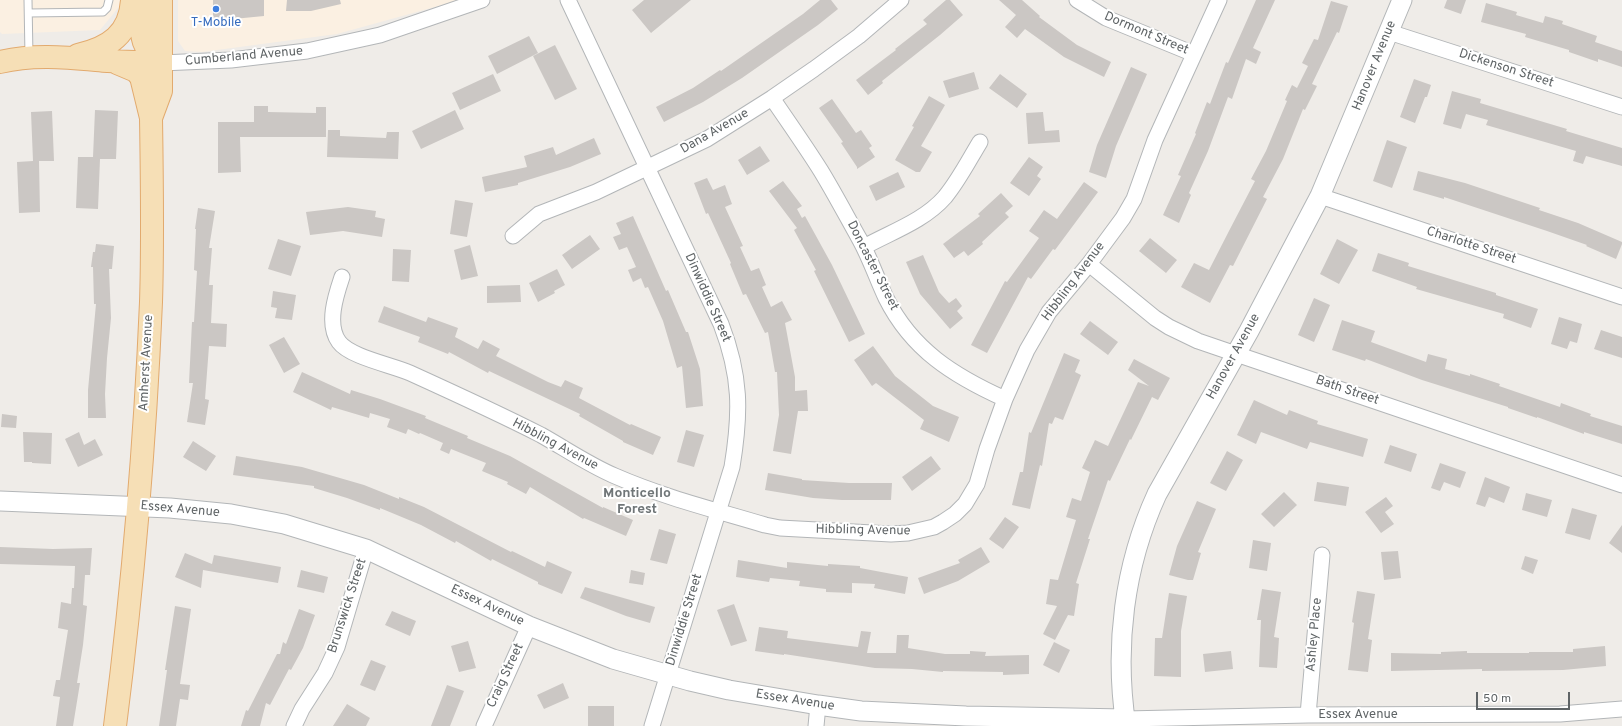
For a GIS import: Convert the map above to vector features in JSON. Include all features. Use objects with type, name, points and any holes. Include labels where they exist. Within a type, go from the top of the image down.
[{"type":"main road","points":[[70,58],[91,53],[114,40],[128,23],[132,0]]},
{"type":"main road","points":[[139,0],[143,42],[149,54],[161,62]]},
{"type":"main road","name":"Amherst Avenue","points":[[115,726],[124,650],[145,400],[151,300],[152,118],[161,91],[161,0]]},
{"type":"main road","name":"Cumberland Avenue","points":[[0,62],[29,58],[70,58],[110,61],[161,62]]},
{"type":"main road","points":[[110,61],[136,70],[141,77],[152,118]]},
{"type":"street","name":"Cumberland Avenue","points":[[161,62],[231,60],[307,51],[380,35],[482,0]]},
{"type":"street","name":"Dinwiddie Street","points":[[568,0],[721,324],[733,363],[738,396],[738,434],[732,467],[652,726]]},
{"type":"street","name":"Dana Avenue","points":[[513,236],[539,214],[596,192],[707,139],[772,98],[859,36],[900,0]]},
{"type":"street","name":"Dormont Street","points":[[1077,0],[1106,18],[1194,54]]},
{"type":"street","name":"Hibbling Avenue","points":[[342,277],[337,293],[334,328],[338,341],[350,351],[408,372],[487,409],[542,436],[596,467],[616,476],[647,488],[719,511],[765,524],[799,530],[891,534],[918,531],[934,527],[955,514],[972,493],[983,466],[987,449],[1005,400],[1027,350],[1049,312],[1089,264],[1123,218],[1134,199],[1155,140],[1219,0]]},
{"type":"street","name":"Hanover Avenue","points":[[1126,723],[1121,657],[1121,629],[1128,584],[1138,543],[1157,494],[1282,270],[1320,196],[1402,0]]},
{"type":"street","name":"Dickenson Street","points":[[1389,32],[1622,107]]},
{"type":"street","name":"Doncaster Street","points":[[772,98],[821,172],[864,246],[892,308],[903,326],[918,344],[956,375],[1005,400]]},
{"type":"street","points":[[864,246],[915,221],[935,207],[951,189],[980,142]]},
{"type":"street","name":"Charlotte Street","points":[[1320,196],[1622,297]]},
{"type":"street","name":"Bath Street","points":[[1089,264],[1155,318],[1169,327],[1198,341],[1622,485]]},
{"type":"street","name":"Essex Avenue","points":[[0,501],[170,508],[231,514],[284,524],[366,549],[529,626],[613,659],[729,690],[818,705],[966,721],[1126,723],[1308,715],[1560,714],[1622,709]]},
{"type":"street","name":"Brunswick Street","points":[[294,726],[302,708],[325,672],[337,647],[366,549]]},
{"type":"street","name":"Ashley Place","points":[[1308,715],[1322,555]]},
{"type":"street","name":"Craig Street","points":[[484,726],[529,626]]},
{"type":"street","points":[[816,726],[818,705]]},
{"type":"lane","points":[[28,0],[29,58]]},
{"type":"lane","points":[[29,12],[103,12],[107,8],[109,0]]},
{"type":"shaded area","points":[[0,0],[123,0],[123,2],[100,30],[2,34],[0,32]]},
{"type":"shaded area","points":[[178,0],[460,0],[337,34],[202,52],[185,51],[178,41]]},
{"type":"building","points":[[213,0],[264,0],[264,16],[213,21]]},
{"type":"building","points":[[287,0],[340,0],[341,4],[311,11],[286,11]]},
{"type":"building","points":[[644,0],[691,0],[651,33],[632,10]]},
{"type":"building","points":[[820,0],[831,0],[838,9],[818,25],[742,78],[703,102],[664,122],[656,107],[693,88],[720,70],[721,71],[803,14]]},
{"type":"building","points":[[946,0],[950,0],[963,15],[882,81],[883,83],[868,95],[856,80],[896,50],[895,49],[927,24],[923,20]]},
{"type":"building","points":[[999,0],[1022,0],[1040,16],[1039,17],[1077,45],[1111,62],[1104,77],[1064,57],[1025,29],[1017,38],[1005,27],[1016,15]]},
{"type":"building","points":[[1256,0],[1275,0],[1253,48],[1261,52],[1256,64],[1246,59],[1232,99],[1228,97],[1208,151],[1189,193],[1191,195],[1179,223],[1163,215],[1181,176],[1178,175],[1196,134],[1195,133],[1207,102],[1210,104],[1226,62],[1228,63]]},
{"type":"building","points":[[1447,0],[1466,0],[1461,14],[1444,8]]},
{"type":"building","points":[[1331,1],[1348,6],[1339,33],[1337,32],[1312,84],[1317,86],[1305,110],[1303,109],[1283,159],[1263,197],[1267,199],[1233,266],[1230,265],[1210,303],[1181,287],[1194,263],[1209,270],[1255,181],[1251,179],[1266,151],[1287,101],[1285,100],[1292,85],[1297,88],[1308,66],[1302,63],[1314,39],[1318,40]]},
{"type":"building","points":[[1486,3],[1517,12],[1516,15],[1543,23],[1545,16],[1563,21],[1562,24],[1597,36],[1595,42],[1622,51],[1622,67],[1598,59],[1598,62],[1569,52],[1569,50],[1525,37],[1526,34],[1481,22]]},
{"type":"building","points":[[529,36],[538,53],[497,74],[488,56]]},
{"type":"building","points":[[555,45],[577,89],[555,100],[533,56]]},
{"type":"building","points":[[1131,67],[1147,74],[1116,146],[1106,178],[1089,172],[1097,145]]},
{"type":"building","points":[[974,72],[979,89],[949,98],[943,81]]},
{"type":"building","points":[[493,74],[501,91],[460,110],[452,93]]},
{"type":"building","points":[[1000,74],[1027,94],[1017,108],[989,88]]},
{"type":"building","points":[[1414,79],[1431,85],[1415,123],[1400,117]]},
{"type":"building","points":[[1452,91],[1481,99],[1480,103],[1567,129],[1566,131],[1622,148],[1622,166],[1586,156],[1583,164],[1573,161],[1576,151],[1486,125],[1488,120],[1466,114],[1461,129],[1443,124]]},
{"type":"building","points":[[929,96],[945,105],[921,146],[932,152],[920,172],[916,172],[895,160],[914,127],[912,126]]},
{"type":"building","points":[[832,99],[856,133],[861,130],[872,146],[869,148],[875,157],[857,169],[841,143],[843,142],[819,108]]},
{"type":"building","points":[[254,106],[268,106],[268,112],[316,113],[316,107],[326,107],[326,137],[240,137],[241,172],[218,173],[218,122],[254,122]]},
{"type":"building","points":[[95,110],[118,111],[116,159],[100,159],[98,209],[76,208],[78,157],[93,157]]},
{"type":"building","points":[[455,110],[464,129],[421,149],[412,131]]},
{"type":"building","points":[[52,111],[54,161],[39,161],[40,212],[19,213],[17,162],[33,161],[31,112]]},
{"type":"building","points":[[1043,112],[1045,131],[1059,130],[1060,142],[1028,144],[1026,113]]},
{"type":"building","points":[[328,130],[340,130],[340,136],[386,138],[387,132],[399,132],[398,159],[327,157]]},
{"type":"building","points":[[594,138],[601,154],[570,167],[518,183],[518,185],[485,192],[482,177],[527,167],[524,156],[553,147],[556,155]]},
{"type":"building","points":[[1387,140],[1407,147],[1392,188],[1373,181]]},
{"type":"building","points":[[760,146],[770,161],[747,175],[738,160]]},
{"type":"building","points":[[1029,157],[1043,167],[1037,176],[1041,179],[1029,196],[1010,183]]},
{"type":"building","points":[[1418,171],[1465,183],[1540,208],[1539,210],[1578,223],[1622,242],[1616,259],[1586,246],[1587,245],[1547,231],[1444,197],[1444,199],[1413,190]]},
{"type":"building","points":[[898,172],[905,187],[876,201],[869,186]]},
{"type":"building","points":[[707,178],[713,190],[725,185],[732,204],[725,207],[743,246],[740,247],[751,271],[759,268],[766,285],[762,287],[771,307],[782,301],[792,320],[785,323],[795,377],[795,391],[807,390],[808,411],[798,411],[791,454],[773,451],[779,415],[777,372],[775,372],[768,332],[765,333],[746,294],[743,295],[730,264],[731,263],[708,213],[706,214],[694,183]]},
{"type":"building","points":[[783,181],[802,206],[797,209],[802,218],[805,216],[832,265],[865,334],[849,342],[814,271],[816,270],[794,230],[797,228],[769,191]]},
{"type":"building","points":[[1084,182],[1098,192],[1055,250],[1053,249],[1031,279],[1028,277],[987,353],[971,345],[1005,281],[1007,282],[1039,238],[1029,231],[1044,210],[1057,219]]},
{"type":"building","points":[[1001,193],[1013,206],[1005,213],[1009,217],[982,242],[983,244],[968,256],[964,251],[954,258],[943,244],[980,216],[978,214]]},
{"type":"building","points":[[455,200],[473,203],[467,237],[450,234]]},
{"type":"building","points":[[348,207],[376,211],[375,217],[385,219],[382,237],[343,231],[310,235],[306,212]]},
{"type":"building","points":[[198,208],[215,211],[209,248],[212,248],[209,285],[213,285],[211,323],[227,324],[226,347],[209,346],[205,399],[209,400],[205,425],[187,422],[193,383],[189,383],[192,322],[194,322],[197,271],[194,270],[195,229]]},
{"type":"building","points":[[633,216],[666,291],[668,290],[686,332],[688,332],[700,369],[703,406],[686,408],[682,366],[677,368],[663,321],[648,287],[645,288],[641,278],[633,282],[628,270],[636,267],[627,247],[619,250],[613,237],[621,234],[616,223]]},
{"type":"building","points":[[590,235],[600,249],[572,269],[562,255]]},
{"type":"building","points":[[1150,238],[1177,260],[1166,273],[1139,251]]},
{"type":"building","points":[[278,239],[301,246],[291,276],[268,269]]},
{"type":"building","points":[[1337,239],[1358,250],[1339,284],[1320,274]]},
{"type":"building","points":[[96,244],[114,246],[112,269],[109,269],[111,318],[105,394],[106,418],[88,418],[88,390],[96,304],[94,304],[93,267],[91,267],[93,252],[95,252]]},
{"type":"building","points":[[470,245],[478,276],[461,280],[454,250]]},
{"type":"building","points":[[393,249],[411,250],[409,282],[392,281]]},
{"type":"building","points":[[1378,253],[1409,263],[1408,266],[1496,293],[1496,295],[1538,309],[1531,328],[1503,318],[1504,314],[1416,289],[1417,287],[1372,271]]},
{"type":"building","points":[[923,255],[939,292],[949,303],[956,298],[962,306],[957,311],[963,318],[950,329],[920,294],[906,262]]},
{"type":"building","points":[[557,269],[565,285],[554,291],[555,293],[538,302],[529,283]]},
{"type":"building","points":[[520,285],[521,302],[487,303],[487,286]]},
{"type":"building","points":[[273,291],[296,295],[292,320],[275,318],[277,308],[271,307]]},
{"type":"building","points":[[1314,298],[1330,305],[1314,342],[1298,335]]},
{"type":"building","points":[[384,306],[426,322],[428,317],[458,328],[455,337],[478,349],[483,340],[500,349],[496,356],[548,382],[561,387],[565,380],[583,388],[579,398],[630,425],[631,424],[661,437],[653,455],[623,442],[579,416],[580,414],[489,371],[488,373],[449,352],[448,354],[418,342],[420,337],[378,322]]},
{"type":"building","points":[[1559,317],[1582,324],[1577,343],[1570,341],[1567,349],[1551,344]]},
{"type":"building","points":[[1342,320],[1375,331],[1371,342],[1426,362],[1428,354],[1447,359],[1445,369],[1470,376],[1470,374],[1500,384],[1499,386],[1560,407],[1561,403],[1591,414],[1590,416],[1622,426],[1622,444],[1584,432],[1584,434],[1508,407],[1422,380],[1366,359],[1365,361],[1332,350]]},
{"type":"building","points":[[1090,321],[1118,342],[1108,355],[1080,334]]},
{"type":"building","points":[[1601,330],[1622,337],[1622,358],[1594,349]]},
{"type":"building","points":[[284,337],[300,364],[284,373],[269,345]]},
{"type":"building","points":[[873,346],[895,376],[933,406],[959,417],[949,442],[920,429],[924,420],[876,383],[872,386],[854,360]]},
{"type":"building","points":[[1064,353],[1080,360],[1075,372],[1081,375],[1063,420],[1055,417],[1052,424],[1049,423],[1042,466],[1040,465],[1030,509],[1012,505],[1020,472],[1023,472],[1029,432],[1031,433]]},
{"type":"building","points":[[1134,359],[1170,378],[1158,400],[1152,397],[1110,481],[1108,480],[1088,539],[1090,539],[1076,583],[1079,584],[1074,616],[1068,615],[1055,640],[1043,634],[1057,606],[1046,604],[1050,579],[1058,580],[1076,520],[1066,517],[1072,498],[1081,501],[1090,472],[1082,468],[1095,440],[1108,446],[1138,382],[1149,386],[1128,370]]},
{"type":"building","points":[[302,372],[350,394],[351,390],[426,416],[425,418],[510,456],[603,508],[633,520],[626,536],[584,518],[583,519],[530,487],[526,494],[507,484],[508,482],[482,471],[486,463],[451,449],[449,454],[440,450],[443,443],[408,429],[406,434],[387,427],[390,419],[370,413],[369,418],[332,407],[331,410],[293,392]]},
{"type":"building","points":[[1254,400],[1287,415],[1289,410],[1318,421],[1317,424],[1368,439],[1363,457],[1310,442],[1307,449],[1261,432],[1256,444],[1237,435]]},
{"type":"building","points":[[2,414],[17,416],[16,428],[1,427]]},
{"type":"building","points":[[686,430],[704,435],[694,467],[677,462]]},
{"type":"building","points":[[23,432],[52,433],[51,464],[24,462]]},
{"type":"building","points":[[79,432],[84,445],[95,439],[103,455],[78,467],[65,439]]},
{"type":"building","points":[[193,441],[216,456],[206,471],[183,457]]},
{"type":"building","points":[[1390,445],[1417,454],[1411,472],[1384,463]]},
{"type":"building","points":[[1227,451],[1243,460],[1226,491],[1210,483]]},
{"type":"building","points":[[236,456],[302,467],[364,485],[399,499],[399,497],[424,507],[511,552],[512,551],[545,567],[547,561],[572,572],[562,594],[538,584],[538,582],[492,559],[491,561],[456,541],[455,543],[421,525],[380,508],[380,510],[314,488],[314,486],[233,475]]},
{"type":"building","points":[[931,456],[941,469],[912,491],[902,477]]},
{"type":"building","points":[[1440,463],[1466,472],[1460,488],[1444,482],[1440,491],[1431,488]]},
{"type":"building","points":[[768,473],[802,480],[849,483],[892,483],[891,500],[842,500],[813,498],[765,490]]},
{"type":"building","points":[[1485,477],[1510,487],[1504,503],[1489,497],[1485,507],[1476,504]]},
{"type":"building","points":[[1317,482],[1349,487],[1346,506],[1314,501]]},
{"type":"building","points":[[1284,492],[1297,505],[1274,527],[1261,514]]},
{"type":"building","points":[[1526,493],[1552,500],[1547,517],[1522,510]]},
{"type":"building","points":[[1386,497],[1393,506],[1385,512],[1394,524],[1381,533],[1365,512]]},
{"type":"building","points":[[1197,501],[1216,509],[1198,552],[1201,553],[1193,580],[1188,580],[1169,575],[1177,546]]},
{"type":"building","points":[[1572,508],[1597,515],[1590,540],[1565,533]]},
{"type":"building","points":[[1005,517],[1019,527],[1003,549],[989,539]]},
{"type":"building","points":[[1622,525],[1622,553],[1609,543]]},
{"type":"building","points":[[659,529],[676,534],[667,564],[650,560]]},
{"type":"building","points":[[1253,540],[1271,543],[1267,571],[1249,568]]},
{"type":"building","points":[[0,547],[53,549],[92,548],[90,575],[85,575],[83,605],[87,606],[77,683],[80,683],[73,726],[56,726],[60,697],[53,696],[56,680],[60,680],[68,630],[58,628],[61,602],[71,604],[72,588],[74,588],[75,566],[0,564]]},
{"type":"building","points":[[981,547],[990,562],[958,581],[924,594],[918,578],[960,563],[958,560]]},
{"type":"building","points":[[1398,551],[1401,578],[1384,580],[1381,552]]},
{"type":"building","points":[[185,553],[212,564],[214,555],[281,567],[278,583],[203,570],[201,588],[175,577]]},
{"type":"building","points":[[1525,556],[1538,560],[1533,574],[1521,569]]},
{"type":"building","points":[[738,560],[787,568],[787,562],[828,566],[828,564],[860,566],[860,568],[908,577],[905,594],[874,588],[875,584],[852,583],[852,593],[826,592],[826,589],[799,586],[800,581],[770,578],[769,582],[736,577]]},
{"type":"building","points":[[301,570],[328,577],[324,593],[297,587]]},
{"type":"building","points":[[631,570],[645,573],[643,585],[629,583]]},
{"type":"building","points":[[585,587],[655,607],[650,623],[626,616],[580,598]]},
{"type":"building","points":[[1262,589],[1281,592],[1274,637],[1279,638],[1277,668],[1259,667],[1261,620],[1257,620]]},
{"type":"building","points":[[1357,591],[1375,594],[1368,639],[1372,640],[1368,672],[1348,670],[1354,623],[1352,622]]},
{"type":"building","points":[[1169,593],[1187,596],[1181,631],[1181,677],[1154,676],[1155,638],[1162,638]]},
{"type":"building","points":[[734,604],[747,641],[731,646],[717,610]]},
{"type":"building","points":[[175,606],[191,609],[180,684],[190,685],[188,700],[180,699],[176,726],[159,726],[167,670],[165,670]]},
{"type":"building","points":[[299,609],[315,615],[303,648],[291,670],[289,669],[270,705],[266,703],[260,726],[241,726],[246,710],[248,711],[277,654],[280,654],[283,642],[286,644]]},
{"type":"building","points":[[392,611],[416,621],[410,636],[385,625]]},
{"type":"building","points":[[759,627],[788,631],[787,638],[858,647],[861,631],[871,632],[867,653],[896,653],[897,635],[909,635],[908,648],[945,654],[970,654],[970,651],[986,652],[985,656],[1029,655],[1029,674],[1003,675],[1003,672],[943,672],[875,668],[755,651]]},
{"type":"building","points":[[468,641],[476,668],[459,672],[451,646]]},
{"type":"building","points":[[1054,642],[1070,650],[1059,673],[1043,665]]},
{"type":"building","points":[[1605,646],[1606,666],[1563,670],[1482,671],[1482,669],[1391,671],[1391,653],[1441,654],[1441,652],[1467,651],[1467,653],[1573,652],[1573,649]]},
{"type":"building","points":[[1231,651],[1233,669],[1205,672],[1203,654]]},
{"type":"building","points":[[371,660],[386,666],[375,691],[360,685]]},
{"type":"building","points":[[563,683],[569,698],[544,709],[537,695]]},
{"type":"building","points":[[447,685],[464,691],[450,726],[431,726]]},
{"type":"building","points":[[347,704],[370,718],[366,726],[333,726]]},
{"type":"building","points":[[588,706],[614,706],[614,726],[588,726]]},
{"type":"place","name":"T-Mobile","points":[[216,9]]},
{"type":"district","name":"Monticello Forest","points":[[637,502]]}]
